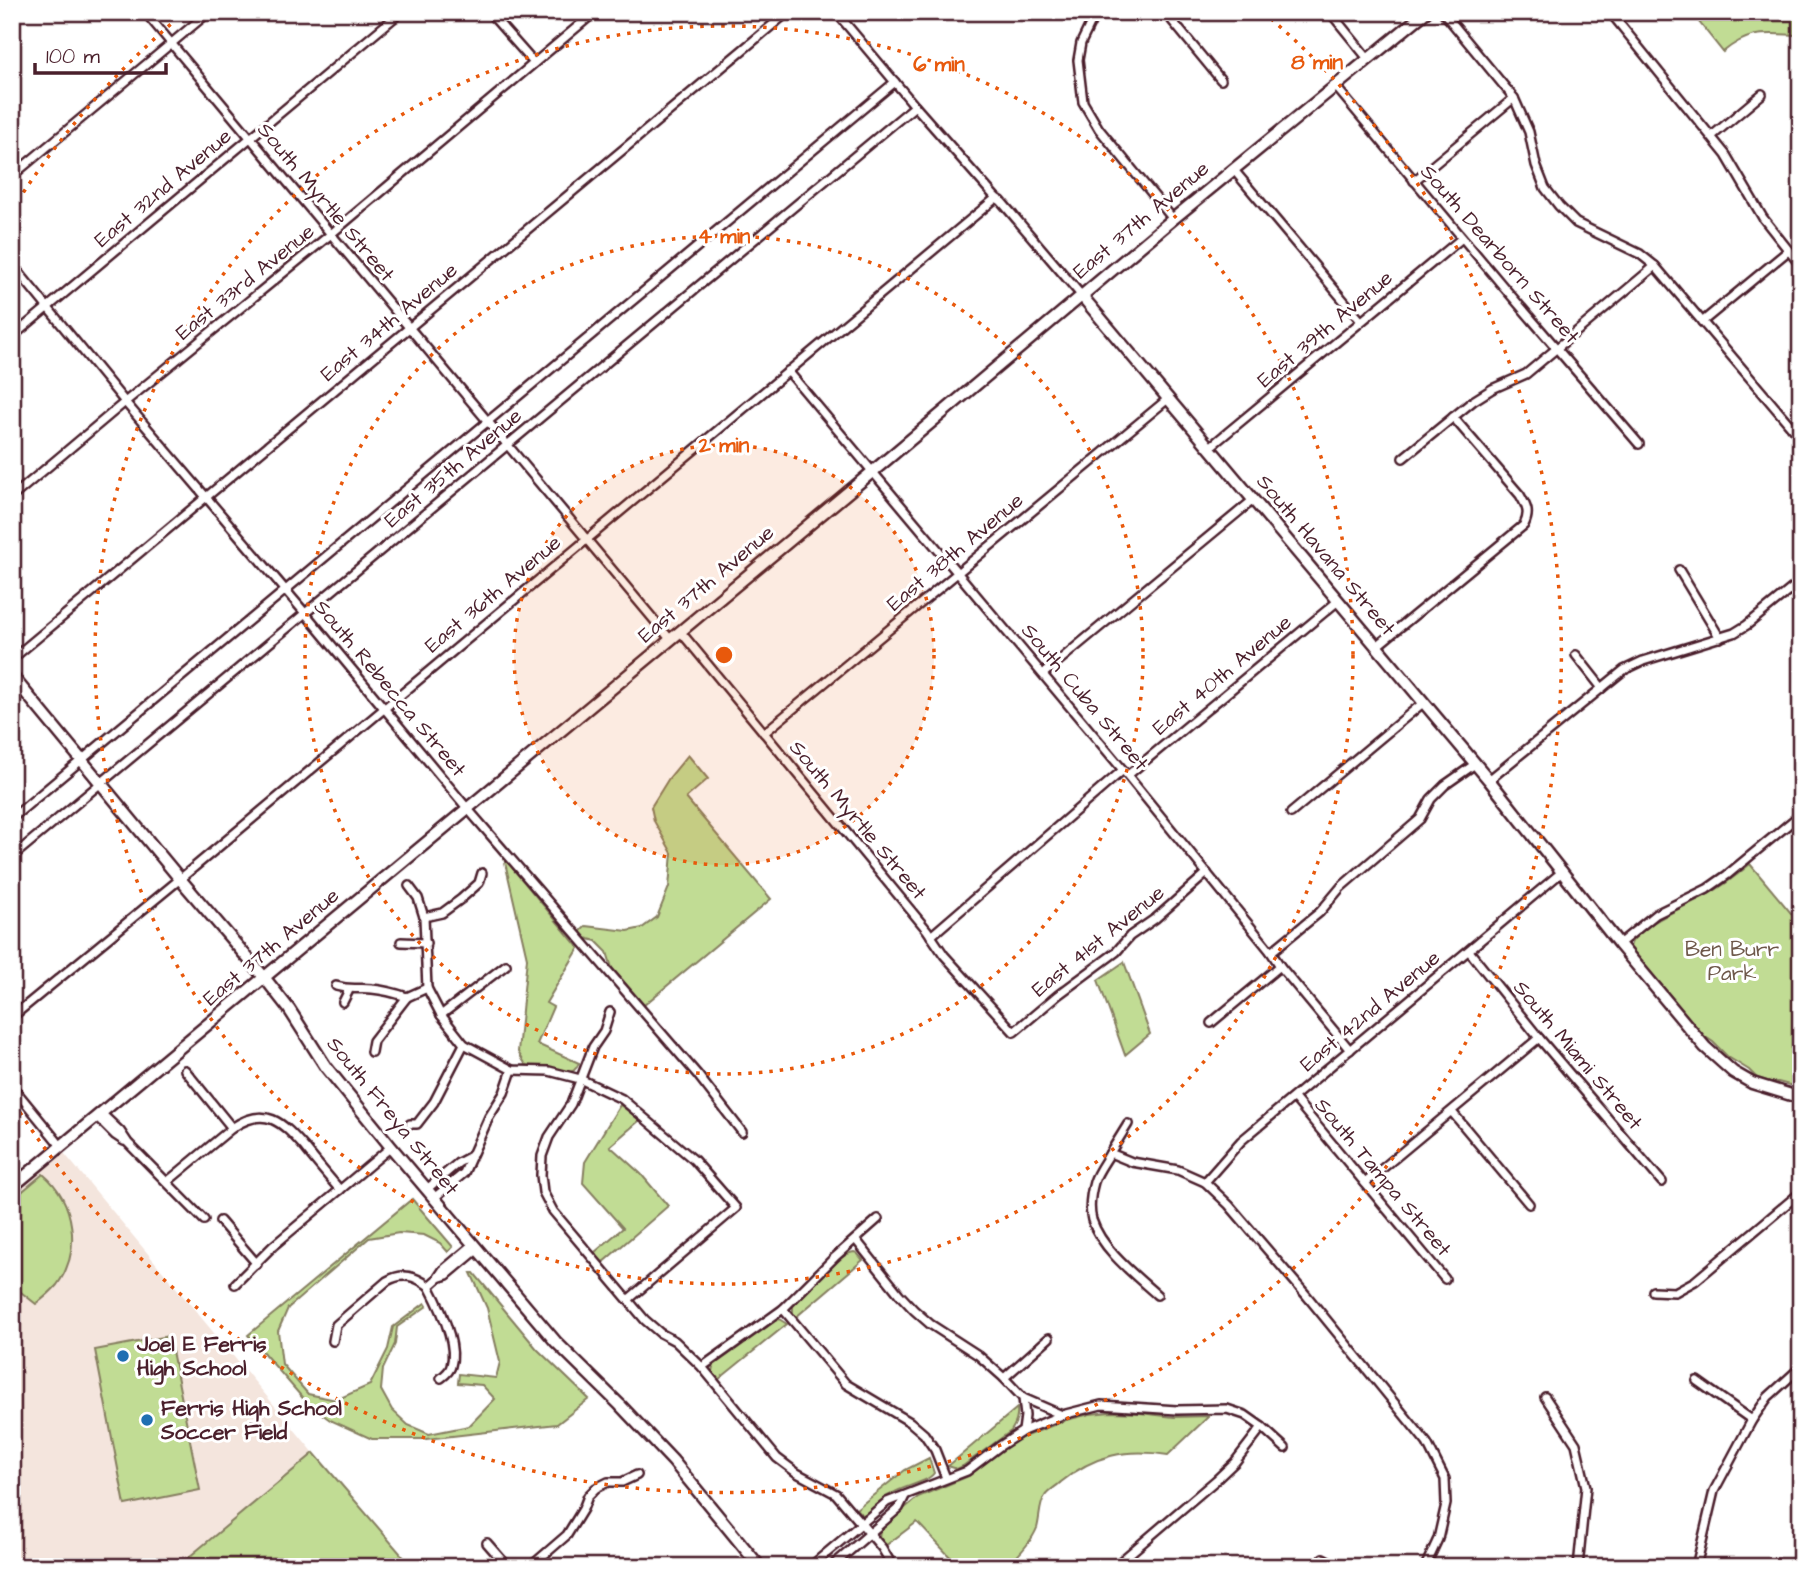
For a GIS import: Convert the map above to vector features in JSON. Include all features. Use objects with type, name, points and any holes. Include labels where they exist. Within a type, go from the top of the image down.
[{"type":"street","name":"South Myrtle Street","points":[[145,12],[670,639]]},
{"type":"street","points":[[12,176],[209,12]]},
{"type":"street","name":"East 32nd Avenue","points":[[12,337],[401,12]]},
{"type":"street","points":[[489,12],[534,63]]},
{"type":"street","name":"East 33rd Avenue","points":[[12,497],[595,12]]},
{"type":"street","name":"East 34th Avenue","points":[[12,659],[788,12]]},
{"type":"street","name":"South Havana Street","points":[[836,12],[1169,398],[1489,780],[1705,1047],[1722,1063],[1752,1083],[1801,1098]]},
{"type":"street","points":[[1096,12],[1081,43],[1078,60],[1083,102],[1099,129],[1173,219]]},
{"type":"street","points":[[1165,12],[1221,80]]},
{"type":"street","points":[[1330,12],[1369,60]]},
{"type":"street","name":"East 37th Avenue","points":[[12,1187],[1081,295],[1426,12]]},
{"type":"street","points":[[1443,12],[1514,98],[1529,132],[1536,165],[1545,188],[1559,206],[1577,223],[1640,254],[1656,266],[1795,431]]},
{"type":"street","points":[[1610,12],[1712,136],[1735,169],[1758,211],[1801,266]]},
{"type":"street","name":"East 35th Avenue","points":[[12,818],[895,82]]},
{"type":"street","name":"South Dearborn Street","points":[[1335,87],[1639,444]]},
{"type":"street","points":[[1712,136],[1762,94]]},
{"type":"street","points":[[1414,181],[1514,98]]},
{"type":"street","name":"East 35th Avenue","points":[[12,857],[915,106]]},
{"type":"street","points":[[1233,169],[1361,321]]},
{"type":"street","name":"East 36th Avenue","points":[[12,1017],[996,198]]},
{"type":"street","name":"East 39th Avenue","points":[[1210,447],[1462,238]]},
{"type":"street","points":[[1702,322],[1788,251]]},
{"type":"street","name":"South Rebecca Street","points":[[12,264],[467,808],[697,1074],[742,1132]]},
{"type":"street","points":[[1403,458],[1473,401],[1526,374],[1656,266]]},
{"type":"street","name":"South Cuba Street","points":[[788,371],[1125,772],[1349,1050]]},
{"type":"street","name":"East 38th Avenue","points":[[764,733],[1169,398]]},
{"type":"street","points":[[1377,646],[1524,526],[1528,517],[1528,508],[1520,495],[1453,417]]},
{"type":"street","points":[[1043,674],[1253,499]]},
{"type":"street","points":[[1679,570],[1720,638]]},
{"type":"street","points":[[1489,780],[1624,670],[1643,660],[1734,633],[1801,580]]},
{"type":"street","name":"East 40th Avenue","points":[[931,936],[1125,772],[1338,601]]},
{"type":"street","name":"South Myrtle Street","points":[[680,631],[944,955],[1010,1030]]},
{"type":"street","points":[[1576,656],[1602,688]]},
{"type":"street","name":"South Freya Street","points":[[12,676],[264,977],[289,1009],[326,1067],[391,1147],[556,1342],[673,1461],[760,1567]]},
{"type":"street","points":[[1291,813],[1424,702]]},
{"type":"street","points":[[1271,952],[1320,912],[1341,887],[1420,819],[1431,799],[1445,785],[1475,764]]},
{"type":"street","points":[[1619,944],[1656,914],[1727,875],[1801,814]]},
{"type":"street","name":"East 42nd Avenue","points":[[1205,1182],[1241,1141],[1563,871]]},
{"type":"street","points":[[424,917],[442,913],[479,883],[482,873]]},
{"type":"street","name":"East 41st Avenue","points":[[1010,1030],[1014,1032],[1021,1028],[1058,995],[1116,952],[1130,936],[1156,918],[1207,873]]},
{"type":"street","points":[[409,886],[418,898],[424,917],[427,988],[441,1015],[464,1044],[512,1070],[549,1071],[580,1079],[622,1098],[701,1167],[736,1208],[629,1299]]},
{"type":"street","points":[[401,942],[426,943]]},
{"type":"street","name":"South Miami Street","points":[[1469,951],[1662,1182]]},
{"type":"street","points":[[441,1015],[506,965]]},
{"type":"street","points":[[1211,1023],[1280,965]]},
{"type":"street","points":[[337,986],[349,990],[369,988],[407,997]]},
{"type":"street","points":[[371,1052],[373,1041],[407,997],[427,988]]},
{"type":"street","points":[[343,1002],[349,990]]},
{"type":"street","points":[[610,1013],[604,1031],[593,1047],[571,1104],[549,1137],[542,1156],[543,1192],[553,1211],[645,1320],[675,1341],[702,1367],[777,1458],[797,1473],[836,1494],[882,1548],[893,1567]]},
{"type":"street","points":[[1365,1182],[1539,1038]]},
{"type":"street","points":[[417,1133],[414,1124],[434,1102],[464,1044]]},
{"type":"street","points":[[185,1070],[232,1128]]},
{"type":"street","points":[[434,1198],[464,1173],[489,1117],[504,1093],[512,1070]]},
{"type":"street","points":[[12,1086],[61,1146]]},
{"type":"street","name":"South Tampa Street","points":[[1294,1098],[1445,1279]]},
{"type":"street","points":[[1452,1112],[1529,1204]]},
{"type":"street","points":[[99,1115],[115,1135],[128,1143],[204,1220]]},
{"type":"street","points":[[167,1182],[240,1122],[260,1117],[279,1122],[286,1127],[340,1190]]},
{"type":"street","points":[[1128,1125],[1095,1179],[1091,1197],[1092,1219],[1103,1242],[1157,1295]]},
{"type":"street","points":[[235,1284],[273,1247],[391,1147]]},
{"type":"street","points":[[1110,1153],[1132,1162],[1178,1170],[1205,1182],[1229,1205],[1307,1296],[1427,1443],[1445,1479],[1446,1504],[1437,1539],[1425,1567]]},
{"type":"street","points":[[427,1189],[472,1155]]},
{"type":"street","points":[[1653,1291],[1675,1292],[1695,1281],[1801,1192]]},
{"type":"street","points":[[702,1367],[783,1309],[878,1219]]},
{"type":"street","points":[[220,1221],[257,1264]]},
{"type":"street","points":[[856,1240],[914,1310],[930,1324],[978,1355],[1023,1398],[1062,1415]]},
{"type":"street","points":[[429,1286],[438,1279],[443,1270],[476,1247]]},
{"type":"street","points":[[333,1341],[336,1325],[387,1281],[404,1275],[420,1279],[429,1286],[443,1315],[453,1355],[448,1373],[441,1378]]},
{"type":"street","points":[[783,1309],[846,1384],[910,1422],[924,1434],[935,1450],[946,1478]]},
{"type":"street","points":[[1004,1378],[1049,1338]]},
{"type":"street","points":[[1696,1567],[1714,1491],[1752,1420],[1769,1397],[1801,1367]]},
{"type":"street","points":[[1697,1381],[1752,1420]]},
{"type":"street","points":[[1545,1397],[1576,1444],[1586,1487],[1578,1567]]},
{"type":"street","points":[[1023,1398],[1023,1431]]},
{"type":"street","points":[[810,1567],[887,1502],[967,1471],[1023,1431],[1062,1415],[1101,1405],[1177,1410],[1227,1409],[1245,1415],[1285,1448]]},
{"type":"street","points":[[1114,1567],[1226,1471],[1262,1427]]},
{"type":"street","points":[[530,1567],[567,1535],[588,1496],[596,1488],[608,1482],[622,1482],[637,1475]]},
{"type":"street","points":[[831,1567],[900,1508],[905,1496]]},
{"type":"street","points":[[487,1543],[508,1567]]},
{"type":"street","points":[[1322,1558],[1340,1567]]},
{"type":"shaded area","name":"Joel E Ferris High School","points":[[64,1153],[314,1453],[177,1567],[12,1567],[12,1197]]},
{"type":"green space","points":[[1691,12],[1801,12],[1801,35],[1759,34],[1742,40],[1723,52]]},
{"type":"green space","points":[[688,755],[708,779],[686,798],[771,899],[644,1005],[612,968],[607,952],[596,941],[585,938],[580,932],[586,926],[628,931],[642,928],[657,917],[669,887],[672,853],[654,821],[651,807],[669,778]]},
{"type":"green space","points":[[504,858],[579,948],[546,1003],[553,1007],[537,1044],[579,1063],[571,1072],[526,1065],[518,1052],[527,958]]},
{"type":"green space","name":"Ben Burr Park","points":[[1750,864],[1801,925],[1801,1088],[1757,1078],[1728,1057],[1704,1036],[1630,947],[1634,939],[1651,924],[1711,893]]},
{"type":"green space","points":[[1124,962],[1150,1034],[1125,1055],[1098,980]]},
{"type":"green space","points":[[620,1105],[640,1120],[610,1146],[641,1174],[668,1206],[602,1263],[594,1253],[623,1228],[583,1183],[585,1162]]},
{"type":"green space","points":[[43,1174],[54,1185],[68,1212],[72,1242],[65,1272],[55,1288],[36,1304],[12,1285],[12,1200]]},
{"type":"green space","points":[[412,1199],[453,1247],[448,1252],[440,1243],[424,1235],[399,1233],[369,1238],[288,1308],[278,1331],[282,1364],[308,1394],[336,1400],[370,1385],[388,1349],[393,1327],[425,1303],[427,1306],[397,1327],[395,1344],[383,1369],[381,1390],[392,1410],[408,1425],[429,1434],[469,1426],[495,1399],[482,1385],[458,1383],[459,1374],[496,1378],[500,1362],[487,1308],[471,1273],[474,1273],[537,1349],[589,1399],[557,1424],[426,1439],[372,1439],[330,1420],[307,1403],[248,1335]]},
{"type":"green space","points":[[854,1252],[863,1260],[796,1317],[793,1306],[839,1259]]},
{"type":"green space","points":[[779,1319],[787,1324],[718,1380],[713,1375],[714,1365]]},
{"type":"green space","name":"Ferris High School Soccer Field","points":[[169,1336],[200,1490],[125,1505],[95,1350]]},
{"type":"green space","points":[[1017,1408],[1011,1431],[963,1466],[957,1469],[948,1466]]},
{"type":"green space","points":[[1110,1412],[1174,1417],[1209,1416],[1168,1455],[1125,1453],[1086,1465],[1073,1473],[1045,1496],[1034,1533],[1007,1566],[964,1567],[953,1560],[917,1522],[885,1546],[879,1538],[880,1529],[918,1497],[969,1476],[1002,1449],[1021,1438],[1066,1420]]},
{"type":"green space","points":[[314,1453],[412,1567],[177,1567]]},
{"type":"green space","points":[[929,1458],[934,1473],[931,1476],[889,1495],[866,1514],[862,1515],[856,1509],[905,1470]]},
{"type":"place","name":"Joel E Ferris High School","points":[[123,1356]]},
{"type":"place","name":"Ferris High School Soccer Field","points":[[147,1420]]}]
